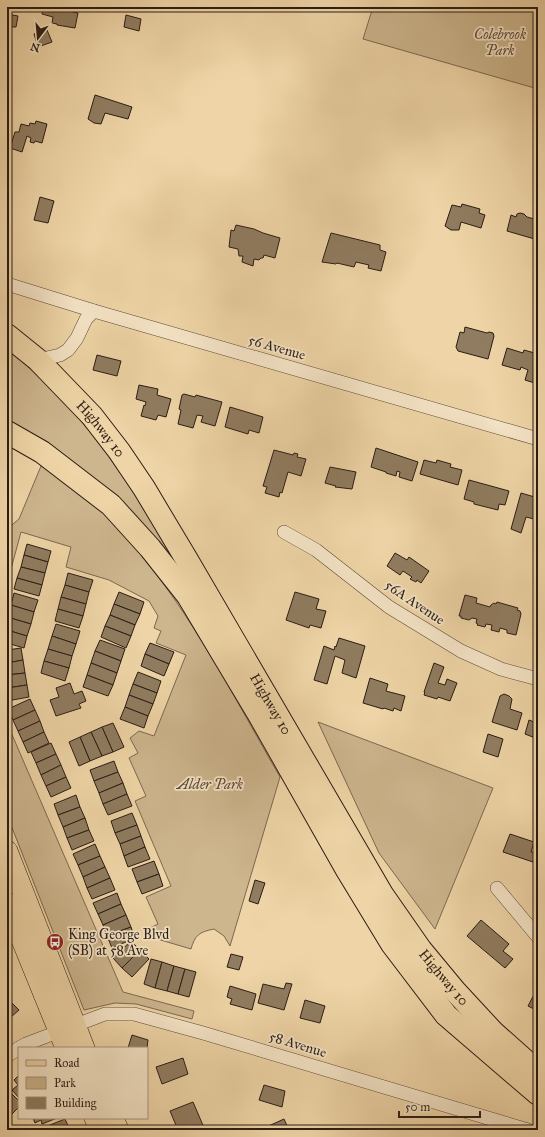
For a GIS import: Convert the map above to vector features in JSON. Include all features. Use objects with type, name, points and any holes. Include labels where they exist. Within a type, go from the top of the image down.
[{"type":"highway","name":"Highway 10","points":[[7,335],[38,360],[92,416],[119,451],[144,488],[382,894],[421,950],[455,991],[493,1032],[538,1072]]},
{"type":"highway","name":"Highway 10","points":[[7,432],[42,452],[111,505],[150,548],[188,596],[258,713],[347,870],[392,944],[446,1014],[538,1094]]},
{"type":"main road","points":[[7,851],[66,1035]]},
{"type":"main road","points":[[7,903],[66,1035],[83,1047]]},
{"type":"main road","points":[[95,1119],[100,1130]]},
{"type":"main road","points":[[113,1119],[118,1130]]},
{"type":"street","name":"56 Avenue","points":[[7,284],[94,311],[538,439]]},
{"type":"street","points":[[38,360],[60,354],[68,350],[77,338],[82,325],[94,311]]},
{"type":"street","name":"56A Avenue","points":[[284,532],[316,550],[389,607],[461,651],[501,669],[538,679]]},
{"type":"street","points":[[497,888],[538,937]]},
{"type":"street","name":"58 Avenue","points":[[21,1047],[26,1044],[66,1035],[105,1014],[134,1014],[203,1033],[528,1130]]},
{"type":"street","name":"58 Avenue","points":[[7,1056],[18,1049]]},
{"type":"green space","name":"Colebrook Park","points":[[373,7],[538,7],[538,89],[363,39]]},
{"type":"green space","points":[[7,349],[51,388],[92,434],[123,476],[192,587],[7,424]]},
{"type":"green space","name":"Alder Park","points":[[41,466],[66,482],[90,501],[120,530],[147,562],[196,631],[280,777],[230,946],[224,936],[214,929],[205,931],[198,935],[194,940],[191,949],[154,938],[148,929],[158,924],[146,897],[171,886],[135,801],[146,796],[129,758],[138,753],[130,738],[139,731],[154,736],[186,655],[156,643],[161,631],[154,628],[158,616],[149,601],[109,580],[66,567],[71,547],[21,532],[7,584],[7,529],[19,519]]},
{"type":"green space","points":[[318,722],[493,788],[435,929],[379,853]]},
{"type":"green space","points":[[7,723],[123,992],[194,1011],[192,1019],[136,1004],[115,1003],[84,1010],[7,815]]},
{"type":"building","points":[[43,7],[51,7],[78,13],[75,28],[52,23],[53,17],[42,14]]},
{"type":"building","points":[[166,7],[182,7],[181,11]]},
{"type":"building","points":[[7,14],[18,16],[16,27],[7,27]]},
{"type":"building","points":[[126,15],[141,19],[139,31],[124,27]]},
{"type":"building","points":[[47,30],[52,42],[38,47],[34,34]]},
{"type":"building","points":[[95,95],[132,107],[128,119],[105,113],[101,124],[94,123],[88,119]]},
{"type":"building","points":[[36,121],[47,124],[42,143],[35,141],[34,143],[30,142],[31,138],[27,136],[22,152],[10,148],[15,132],[19,132],[21,124],[29,126],[30,123],[35,124]]},
{"type":"building","points":[[40,197],[54,201],[48,223],[34,220]]},
{"type":"building","points":[[462,204],[480,209],[479,213],[485,215],[481,228],[461,222],[459,230],[451,230],[445,226],[452,205],[461,207]]},
{"type":"building","points":[[520,213],[538,220],[538,240],[507,231],[511,215],[516,217],[517,214]]},
{"type":"building","points":[[236,225],[254,229],[280,238],[275,258],[264,255],[263,258],[259,260],[254,259],[253,266],[242,262],[243,256],[239,256],[238,249],[229,247],[231,230],[234,231]]},
{"type":"building","points":[[331,233],[380,245],[380,250],[386,252],[381,271],[368,268],[369,265],[356,262],[354,267],[337,263],[322,262]]},
{"type":"building","points":[[465,327],[487,333],[493,333],[494,336],[488,359],[458,351],[456,347],[460,332],[464,333]]},
{"type":"building","points":[[507,348],[523,353],[524,350],[538,354],[538,384],[525,380],[528,370],[521,367],[520,370],[502,365]]},
{"type":"building","points":[[97,355],[121,361],[117,376],[93,370]]},
{"type":"building","points":[[139,385],[158,389],[157,395],[171,399],[166,417],[158,415],[156,420],[141,416],[146,402],[136,399]]},
{"type":"building","points":[[184,394],[195,397],[196,395],[222,402],[215,426],[201,422],[203,416],[197,415],[193,428],[178,424],[181,410],[179,409],[182,395]]},
{"type":"building","points":[[230,407],[263,417],[259,433],[249,430],[248,434],[225,427]]},
{"type":"building","points":[[376,448],[418,462],[412,481],[399,477],[400,472],[397,471],[396,476],[371,467]]},
{"type":"building","points":[[274,450],[293,455],[294,453],[298,454],[297,457],[306,459],[301,476],[288,472],[282,493],[280,492],[279,497],[265,493],[267,487],[263,486]]},
{"type":"building","points":[[424,460],[436,463],[437,460],[451,464],[450,467],[462,470],[458,485],[420,474]]},
{"type":"building","points":[[330,467],[356,472],[352,489],[335,487],[336,486],[325,483]]},
{"type":"building","points":[[469,480],[509,491],[505,505],[499,504],[498,510],[474,504],[474,502],[464,499]]},
{"type":"building","points":[[521,493],[538,498],[538,520],[526,517],[521,533],[511,529]]},
{"type":"building","points":[[27,544],[51,551],[48,562],[24,555]]},
{"type":"building","points":[[395,553],[407,560],[409,557],[429,571],[421,583],[417,580],[416,582],[410,579],[412,577],[403,571],[400,575],[387,566]]},
{"type":"building","points":[[24,555],[48,562],[45,573],[21,567]]},
{"type":"building","points":[[21,567],[45,573],[42,585],[17,578]]},
{"type":"building","points":[[68,573],[93,580],[89,592],[65,585]]},
{"type":"building","points":[[17,578],[42,585],[39,596],[14,589]]},
{"type":"building","points":[[65,585],[89,592],[86,604],[61,597]]},
{"type":"building","points":[[119,592],[144,602],[140,614],[114,604]]},
{"type":"building","points":[[295,592],[319,599],[316,609],[326,611],[321,628],[310,625],[309,628],[286,620]]},
{"type":"building","points":[[14,593],[38,600],[34,612],[11,605]]},
{"type":"building","points":[[465,595],[477,598],[476,603],[490,607],[497,602],[518,608],[517,610],[520,611],[521,614],[516,635],[507,633],[507,630],[500,628],[499,632],[491,630],[492,625],[486,624],[485,627],[477,625],[477,619],[472,618],[469,620],[461,618],[461,616],[459,616]]},
{"type":"building","points":[[61,597],[86,604],[83,616],[58,609]]},
{"type":"building","points":[[114,604],[140,614],[135,625],[110,615]]},
{"type":"building","points":[[11,605],[34,612],[31,624],[7,617]]},
{"type":"building","points":[[58,609],[83,616],[79,628],[55,621]]},
{"type":"building","points":[[110,615],[135,625],[131,636],[105,626]]},
{"type":"building","points":[[7,617],[31,624],[27,636],[7,630]]},
{"type":"building","points":[[56,624],[80,631],[76,644],[52,636]]},
{"type":"building","points":[[105,626],[131,636],[126,648],[101,637]]},
{"type":"building","points":[[7,630],[27,636],[24,648],[7,643]]},
{"type":"building","points":[[52,636],[76,644],[72,656],[48,649]]},
{"type":"building","points":[[339,638],[365,646],[356,678],[342,673],[345,660],[335,656],[327,684],[314,680],[324,646],[334,650]]},
{"type":"building","points":[[100,640],[125,649],[121,661],[95,651]]},
{"type":"building","points":[[150,643],[174,652],[169,664],[145,654]]},
{"type":"building","points":[[21,648],[23,660],[7,663],[7,650]]},
{"type":"building","points":[[48,649],[72,656],[69,668],[44,661]]},
{"type":"building","points":[[95,651],[121,661],[117,673],[91,663]]},
{"type":"building","points":[[145,654],[169,664],[164,676],[141,666]]},
{"type":"building","points":[[23,660],[25,673],[7,675],[7,663]]},
{"type":"building","points":[[44,661],[69,668],[65,681],[41,673]]},
{"type":"building","points":[[91,663],[117,673],[113,685],[87,675]]},
{"type":"building","points":[[434,663],[444,667],[438,683],[445,685],[447,679],[457,683],[450,701],[424,695]]},
{"type":"building","points":[[138,672],[161,681],[157,693],[133,684]]},
{"type":"building","points":[[25,673],[27,685],[7,688],[7,675]]},
{"type":"building","points":[[87,675],[113,685],[108,696],[83,687]]},
{"type":"building","points":[[370,678],[388,684],[386,691],[405,696],[401,711],[394,708],[393,711],[383,709],[363,703]]},
{"type":"building","points":[[70,683],[74,694],[82,691],[86,701],[79,704],[81,708],[56,716],[50,700],[59,697],[56,688]]},
{"type":"building","points":[[133,684],[157,693],[153,704],[129,695]]},
{"type":"building","points":[[27,685],[29,697],[7,701],[7,688]]},
{"type":"building","points":[[504,694],[512,699],[510,709],[522,713],[517,730],[492,722],[500,696]]},
{"type":"building","points":[[129,695],[153,704],[148,716],[125,707]]},
{"type":"building","points":[[30,699],[35,710],[13,720],[8,709]]},
{"type":"building","points":[[125,707],[148,716],[144,728],[120,719]]},
{"type":"building","points":[[35,710],[40,721],[18,731],[13,720]]},
{"type":"building","points":[[529,720],[534,722],[535,720],[538,721],[538,739],[525,734]]},
{"type":"building","points":[[40,721],[44,732],[23,742],[18,731]]},
{"type":"building","points":[[113,723],[124,747],[113,752],[102,727]]},
{"type":"building","points":[[102,727],[113,752],[102,756],[91,732]]},
{"type":"building","points":[[44,732],[49,743],[28,753],[23,742]]},
{"type":"building","points":[[91,732],[102,756],[90,761],[80,737]]},
{"type":"building","points":[[488,734],[503,739],[498,757],[483,752]]},
{"type":"building","points":[[80,737],[90,761],[79,766],[69,742]]},
{"type":"building","points":[[51,743],[56,754],[36,763],[31,752]]},
{"type":"building","points":[[56,754],[61,765],[41,775],[36,763]]},
{"type":"building","points":[[114,761],[118,772],[94,781],[90,770]]},
{"type":"building","points":[[61,765],[66,777],[46,786],[41,775]]},
{"type":"building","points":[[118,772],[123,783],[99,793],[94,781]]},
{"type":"building","points":[[66,777],[71,788],[51,797],[46,786]]},
{"type":"building","points":[[123,783],[127,794],[103,804],[99,793]]},
{"type":"building","points":[[127,794],[132,806],[108,815],[103,804]]},
{"type":"building","points":[[76,795],[80,807],[58,815],[54,804]]},
{"type":"building","points":[[80,807],[85,818],[63,827],[58,815]]},
{"type":"building","points":[[132,813],[137,825],[115,833],[111,821]]},
{"type":"building","points":[[85,818],[89,830],[67,838],[63,827]]},
{"type":"building","points":[[137,825],[141,836],[120,844],[115,833]]},
{"type":"building","points":[[89,830],[94,841],[72,850],[67,838]]},
{"type":"building","points":[[510,834],[534,842],[531,852],[536,853],[533,862],[503,852]]},
{"type":"building","points":[[141,836],[145,847],[124,856],[120,844]]},
{"type":"building","points":[[95,844],[100,856],[78,865],[73,854]]},
{"type":"building","points":[[145,847],[150,859],[128,867],[124,856]]},
{"type":"building","points":[[100,856],[105,867],[83,877],[78,865]]},
{"type":"building","points":[[154,861],[159,874],[137,882],[132,869]]},
{"type":"building","points":[[105,867],[110,878],[87,888],[83,877]]},
{"type":"building","points":[[159,874],[163,886],[142,894],[137,882]]},
{"type":"building","points":[[110,878],[115,890],[92,899],[87,888]]},
{"type":"building","points":[[255,880],[265,883],[258,904],[249,901]]},
{"type":"building","points":[[117,893],[121,904],[98,914],[93,903]]},
{"type":"building","points":[[121,904],[126,915],[103,925],[98,914]]},
{"type":"building","points":[[126,915],[131,927],[107,936],[103,925]]},
{"type":"building","points":[[481,920],[509,944],[503,951],[513,959],[505,968],[467,936]]},
{"type":"building","points":[[131,927],[135,938],[112,948],[107,936]]},
{"type":"building","points":[[131,941],[140,950],[122,968],[113,958]]},
{"type":"building","points":[[140,950],[149,959],[132,977],[122,968]]},
{"type":"building","points":[[231,954],[243,957],[239,970],[227,967]]},
{"type":"building","points":[[151,959],[162,962],[155,988],[144,984]]},
{"type":"building","points":[[162,962],[174,966],[167,991],[155,988]]},
{"type":"building","points":[[174,966],[185,969],[178,994],[167,991]]},
{"type":"building","points":[[185,969],[196,972],[189,997],[178,994]]},
{"type":"building","points":[[286,983],[292,984],[284,1010],[258,1003],[263,984],[284,989]]},
{"type":"building","points":[[230,986],[256,994],[252,1010],[230,1004],[232,999],[227,997]]},
{"type":"building","points":[[538,987],[538,1011],[528,1006]]},
{"type":"building","points":[[7,998],[19,1010],[11,1017],[9,1014],[7,1015]]},
{"type":"building","points":[[305,1000],[325,1006],[320,1023],[300,1018]]},
{"type":"building","points":[[132,1035],[148,1040],[147,1047],[128,1047]]},
{"type":"building","points":[[183,1058],[188,1074],[162,1084],[156,1067]]},
{"type":"building","points":[[18,1076],[18,1085],[14,1080]]},
{"type":"building","points":[[18,1085],[18,1097],[12,1090]]},
{"type":"building","points":[[264,1085],[285,1091],[282,1107],[259,1100]]},
{"type":"building","points":[[10,1092],[18,1100],[18,1108],[7,1119],[7,1095]]},
{"type":"building","points":[[193,1102],[205,1130],[178,1130],[170,1111]]},
{"type":"building","points":[[33,1119],[54,1119],[42,1124],[41,1120],[35,1123]]},
{"type":"building","points":[[65,1119],[70,1130],[40,1130],[40,1129]]},
{"type":"building","points":[[284,1119],[289,1130],[262,1129]]},
{"type":"place","name":"King George Blvd (SB) at 58 Ave","points":[[55,942]]}]
